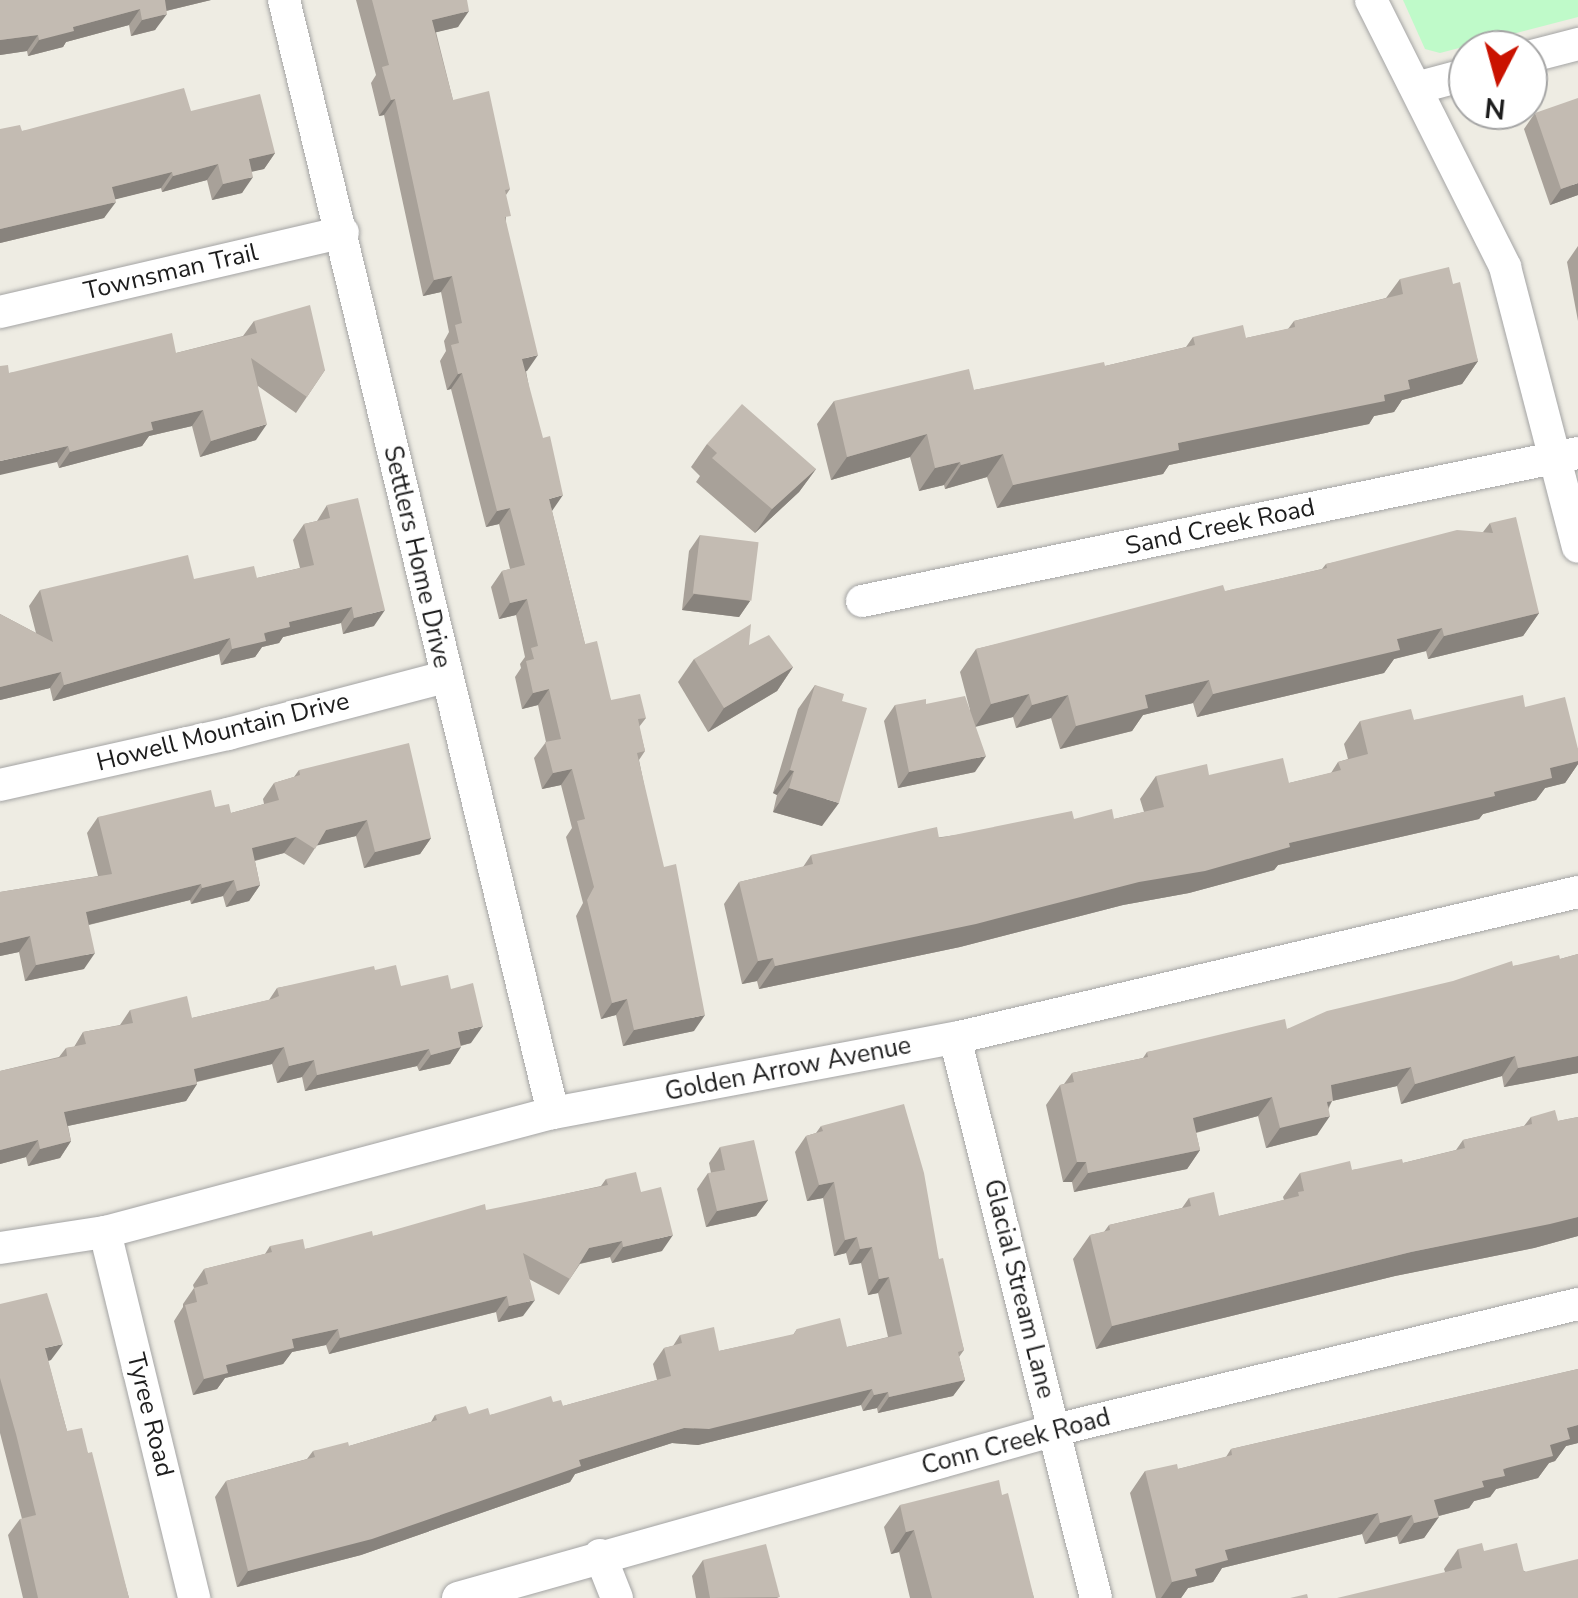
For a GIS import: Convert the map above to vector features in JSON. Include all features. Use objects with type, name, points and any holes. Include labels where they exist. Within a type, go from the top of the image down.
[{"type":"street","name":"Settlers Home Drive","points":[[284,0],[553,1113]]},
{"type":"street","points":[[1371,0],[1506,267],[1567,455],[1578,547]]},
{"type":"street","points":[[1548,52],[1578,44]]},
{"type":"street","points":[[1416,88],[1448,79]]},
{"type":"street","name":"Townsman Trail","points":[[0,312],[342,232]]},
{"type":"street","name":"Sand Creek Road","points":[[862,601],[1567,455]]},
{"type":"street","name":"Howell Mountain Drive","points":[[0,785],[228,734],[445,676]]},
{"type":"street","name":"Golden Arrow Avenue","points":[[0,1248],[105,1232],[553,1113],[955,1038],[1578,892]]},
{"type":"street","name":"Glacial Stream Lane","points":[[955,1038],[1096,1598]]},
{"type":"street","name":"Tyree Road","points":[[105,1232],[194,1598]]},
{"type":"street","name":"Conn Creek Road","points":[[458,1598],[1055,1430],[1578,1304]]},
{"type":"street","points":[[600,1555],[617,1598]]},
{"type":"green space","points":[[1403,0],[1578,0],[1578,17],[1528,30],[1448,30],[1448,51],[1425,49]]},
{"type":"building","points":[[0,0],[165,0],[167,14],[142,20],[140,9],[39,40],[38,35],[0,40]]},
{"type":"building","points":[[372,0],[467,0],[469,11],[432,20],[453,100],[489,91],[510,189],[505,190],[511,216],[505,217],[538,355],[522,359],[543,438],[550,436],[563,495],[549,499],[585,644],[597,641],[611,700],[640,694],[646,718],[638,719],[645,751],[637,753],[664,867],[676,864],[705,1015],[634,1030],[627,999],[612,1003],[587,900],[594,887],[577,821],[585,819],[572,769],[553,773],[545,742],[561,739],[549,689],[533,693],[526,661],[534,659],[531,648],[538,646],[527,599],[510,603],[502,571],[525,565],[510,508],[497,511],[462,373],[458,374],[451,345],[459,343],[455,325],[462,323],[452,276],[434,280],[395,99],[391,100],[382,67],[389,65]]},
{"type":"building","points":[[184,88],[191,111],[260,94],[275,153],[249,159],[253,177],[223,184],[218,164],[173,176],[172,172],[112,187],[116,202],[0,229],[0,129],[20,125],[22,131]]},
{"type":"building","points":[[1578,98],[1578,183],[1561,189],[1541,130],[1548,130],[1548,108]]},
{"type":"building","points":[[1449,267],[1453,284],[1460,282],[1478,361],[1408,380],[1410,389],[1384,395],[1385,401],[1178,443],[1179,450],[1013,485],[1003,454],[935,468],[927,434],[847,457],[834,401],[969,369],[974,390],[1104,362],[1105,366],[1195,345],[1193,337],[1243,325],[1246,338],[1295,327],[1294,321],[1403,294],[1400,279]]},
{"type":"building","points":[[310,305],[325,370],[307,397],[251,358],[267,424],[211,441],[203,410],[151,422],[153,430],[70,452],[68,446],[0,461],[0,366],[8,365],[9,373],[172,333],[176,353],[257,333],[254,321]]},
{"type":"building","points":[[742,404],[816,469],[772,509],[712,458],[717,453],[707,444]]},
{"type":"building","points":[[358,498],[385,610],[354,618],[352,607],[289,622],[290,627],[264,633],[266,641],[232,649],[230,638],[64,685],[61,672],[0,687],[0,614],[53,642],[40,590],[188,555],[194,579],[254,566],[257,578],[314,565],[304,524],[330,518],[327,505]]},
{"type":"building","points":[[1516,517],[1539,613],[1444,636],[1442,628],[1397,639],[1400,650],[1213,694],[1209,680],[1145,695],[1148,708],[1076,726],[1068,695],[1032,705],[1029,694],[991,704],[976,649],[1223,585],[1225,591],[1327,568],[1326,564],[1457,530],[1493,533],[1490,523]]},
{"type":"building","points":[[700,535],[759,542],[751,601],[693,594]]},
{"type":"building","points":[[751,624],[749,645],[769,635],[793,667],[724,708],[694,659]]},
{"type":"building","points":[[815,685],[844,694],[842,701],[867,708],[839,803],[789,788],[794,771],[790,770]]},
{"type":"building","points":[[1523,695],[1525,707],[1565,697],[1578,761],[1550,768],[1552,778],[1494,792],[1495,796],[1289,843],[1290,847],[1205,871],[1139,882],[976,924],[775,966],[773,958],[758,961],[739,882],[813,864],[811,855],[937,827],[939,838],[1072,811],[1074,819],[1112,809],[1114,819],[1164,807],[1156,776],[1207,764],[1209,775],[1283,758],[1289,783],[1341,770],[1338,762],[1368,754],[1360,721],[1411,709],[1414,720]]},
{"type":"building","points":[[965,696],[986,756],[909,772],[895,705]]},
{"type":"building","points":[[409,743],[431,838],[375,852],[367,820],[326,830],[315,849],[296,837],[252,848],[260,885],[237,891],[234,880],[202,888],[201,884],[86,912],[95,953],[36,965],[30,936],[0,943],[0,892],[112,874],[98,817],[211,790],[215,807],[229,804],[231,813],[279,800],[274,783],[300,775],[299,770]]},
{"type":"building","points":[[1578,954],[1578,1056],[1518,1068],[1515,1056],[1415,1084],[1411,1067],[1331,1085],[1333,1101],[1327,1102],[1330,1116],[1280,1128],[1272,1097],[1193,1118],[1200,1150],[1088,1173],[1086,1162],[1077,1162],[1060,1085],[1074,1082],[1072,1073],[1148,1057],[1147,1052],[1285,1019],[1287,1029],[1327,1011],[1453,981],[1512,961],[1513,966]]},
{"type":"building","points":[[396,965],[401,986],[448,975],[451,989],[473,983],[483,1026],[458,1032],[461,1047],[431,1055],[429,1049],[317,1075],[314,1060],[289,1066],[284,1047],[194,1069],[197,1084],[64,1112],[71,1141],[40,1149],[38,1140],[0,1150],[0,1071],[67,1056],[66,1048],[86,1044],[83,1032],[133,1023],[130,1010],[187,996],[192,1018],[272,999],[279,996],[277,988],[374,966],[375,970]]},
{"type":"building","points":[[904,1104],[924,1173],[939,1259],[943,1258],[964,1350],[958,1352],[965,1380],[889,1397],[888,1392],[874,1395],[872,1389],[709,1429],[684,1428],[579,1460],[581,1466],[372,1539],[248,1571],[226,1481],[315,1457],[313,1451],[348,1442],[349,1446],[437,1420],[435,1415],[466,1406],[469,1414],[488,1408],[490,1415],[551,1396],[553,1402],[561,1400],[563,1406],[671,1376],[664,1348],[682,1343],[680,1335],[714,1327],[719,1351],[794,1334],[797,1329],[840,1318],[847,1347],[902,1334],[889,1277],[879,1279],[872,1247],[860,1249],[857,1237],[845,1240],[834,1182],[819,1185],[806,1136],[823,1131],[821,1126]]},
{"type":"building","points":[[1555,1110],[1558,1121],[1578,1117],[1578,1217],[1411,1252],[1112,1326],[1090,1235],[1110,1230],[1109,1225],[1191,1206],[1189,1198],[1214,1192],[1219,1216],[1299,1196],[1298,1192],[1304,1191],[1300,1173],[1350,1161],[1352,1170],[1402,1159],[1403,1163],[1465,1148],[1463,1140],[1532,1124],[1531,1117]]},
{"type":"building","points":[[754,1140],[768,1200],[717,1211],[708,1173],[725,1170],[720,1147]]},
{"type":"building","points":[[636,1172],[641,1192],[661,1187],[673,1235],[623,1247],[622,1241],[589,1248],[570,1279],[523,1253],[535,1300],[509,1306],[507,1296],[340,1338],[338,1329],[292,1339],[294,1348],[226,1365],[228,1373],[204,1379],[185,1305],[197,1302],[194,1288],[208,1284],[204,1269],[272,1252],[270,1246],[303,1239],[305,1249],[372,1231],[373,1236],[485,1204],[486,1210],[608,1185],[606,1179]]},
{"type":"building","points":[[47,1293],[63,1344],[45,1348],[67,1431],[82,1428],[88,1453],[92,1452],[129,1598],[38,1598],[20,1519],[36,1515],[0,1378],[0,1304]]},
{"type":"building","points":[[1578,1369],[1578,1425],[1567,1428],[1570,1439],[1550,1445],[1553,1456],[1503,1469],[1505,1476],[1482,1481],[1484,1487],[1434,1500],[1439,1517],[1414,1523],[1412,1515],[1380,1523],[1378,1513],[1225,1550],[1228,1560],[1195,1569],[1197,1576],[1172,1582],[1145,1471],[1177,1464],[1178,1469],[1232,1455],[1231,1449]]},
{"type":"building","points":[[999,1480],[1002,1495],[1008,1493],[1034,1598],[932,1598],[914,1530],[906,1532],[900,1505]]},
{"type":"building","points":[[1482,1543],[1484,1551],[1517,1543],[1524,1572],[1578,1559],[1578,1598],[1337,1598],[1462,1568],[1458,1549]]},
{"type":"building","points":[[766,1544],[780,1597],[710,1598],[703,1560]]}]
